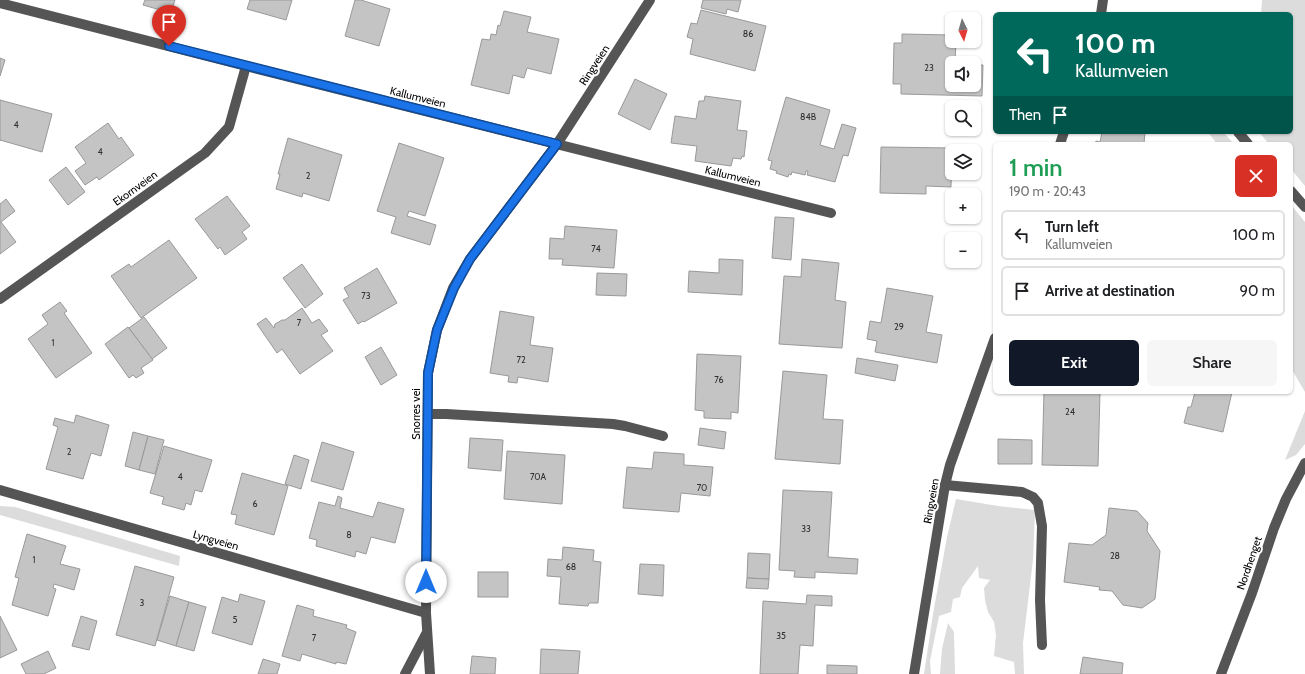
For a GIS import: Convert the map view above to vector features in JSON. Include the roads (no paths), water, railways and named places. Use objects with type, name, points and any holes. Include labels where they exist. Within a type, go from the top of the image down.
[{"type":"street","name":"Ringveien","points":[[557,144],[650,0]]},
{"type":"street","points":[[1101,12],[1103,0]]},
{"type":"street","name":"Kallumveien","points":[[0,3],[831,213]]},
{"type":"street","name":"Ekornveien","points":[[0,299],[205,153],[229,126],[246,66]]},
{"type":"street","points":[[1240,134],[1246,142]]},
{"type":"street","name":"Snorres vei","points":[[430,674],[426,634],[428,373],[437,330],[454,288],[470,259],[557,144]]},
{"type":"street","points":[[1293,193],[1305,207]]},
{"type":"street","name":"Ringveien","points":[[914,674],[945,485],[950,465],[993,344]]},
{"type":"street","points":[[428,414],[613,424],[663,436]]},
{"type":"street","name":"Nordhenget","points":[[1221,674],[1274,528],[1286,499],[1305,463]]},
{"type":"street","points":[[945,485],[1022,492],[1033,497],[1038,504],[1042,526],[1040,600],[1042,645]]},
{"type":"street","name":"Lyngveien","points":[[0,490],[426,613]]},
{"type":"street","points":[[405,674],[426,634]]}]
